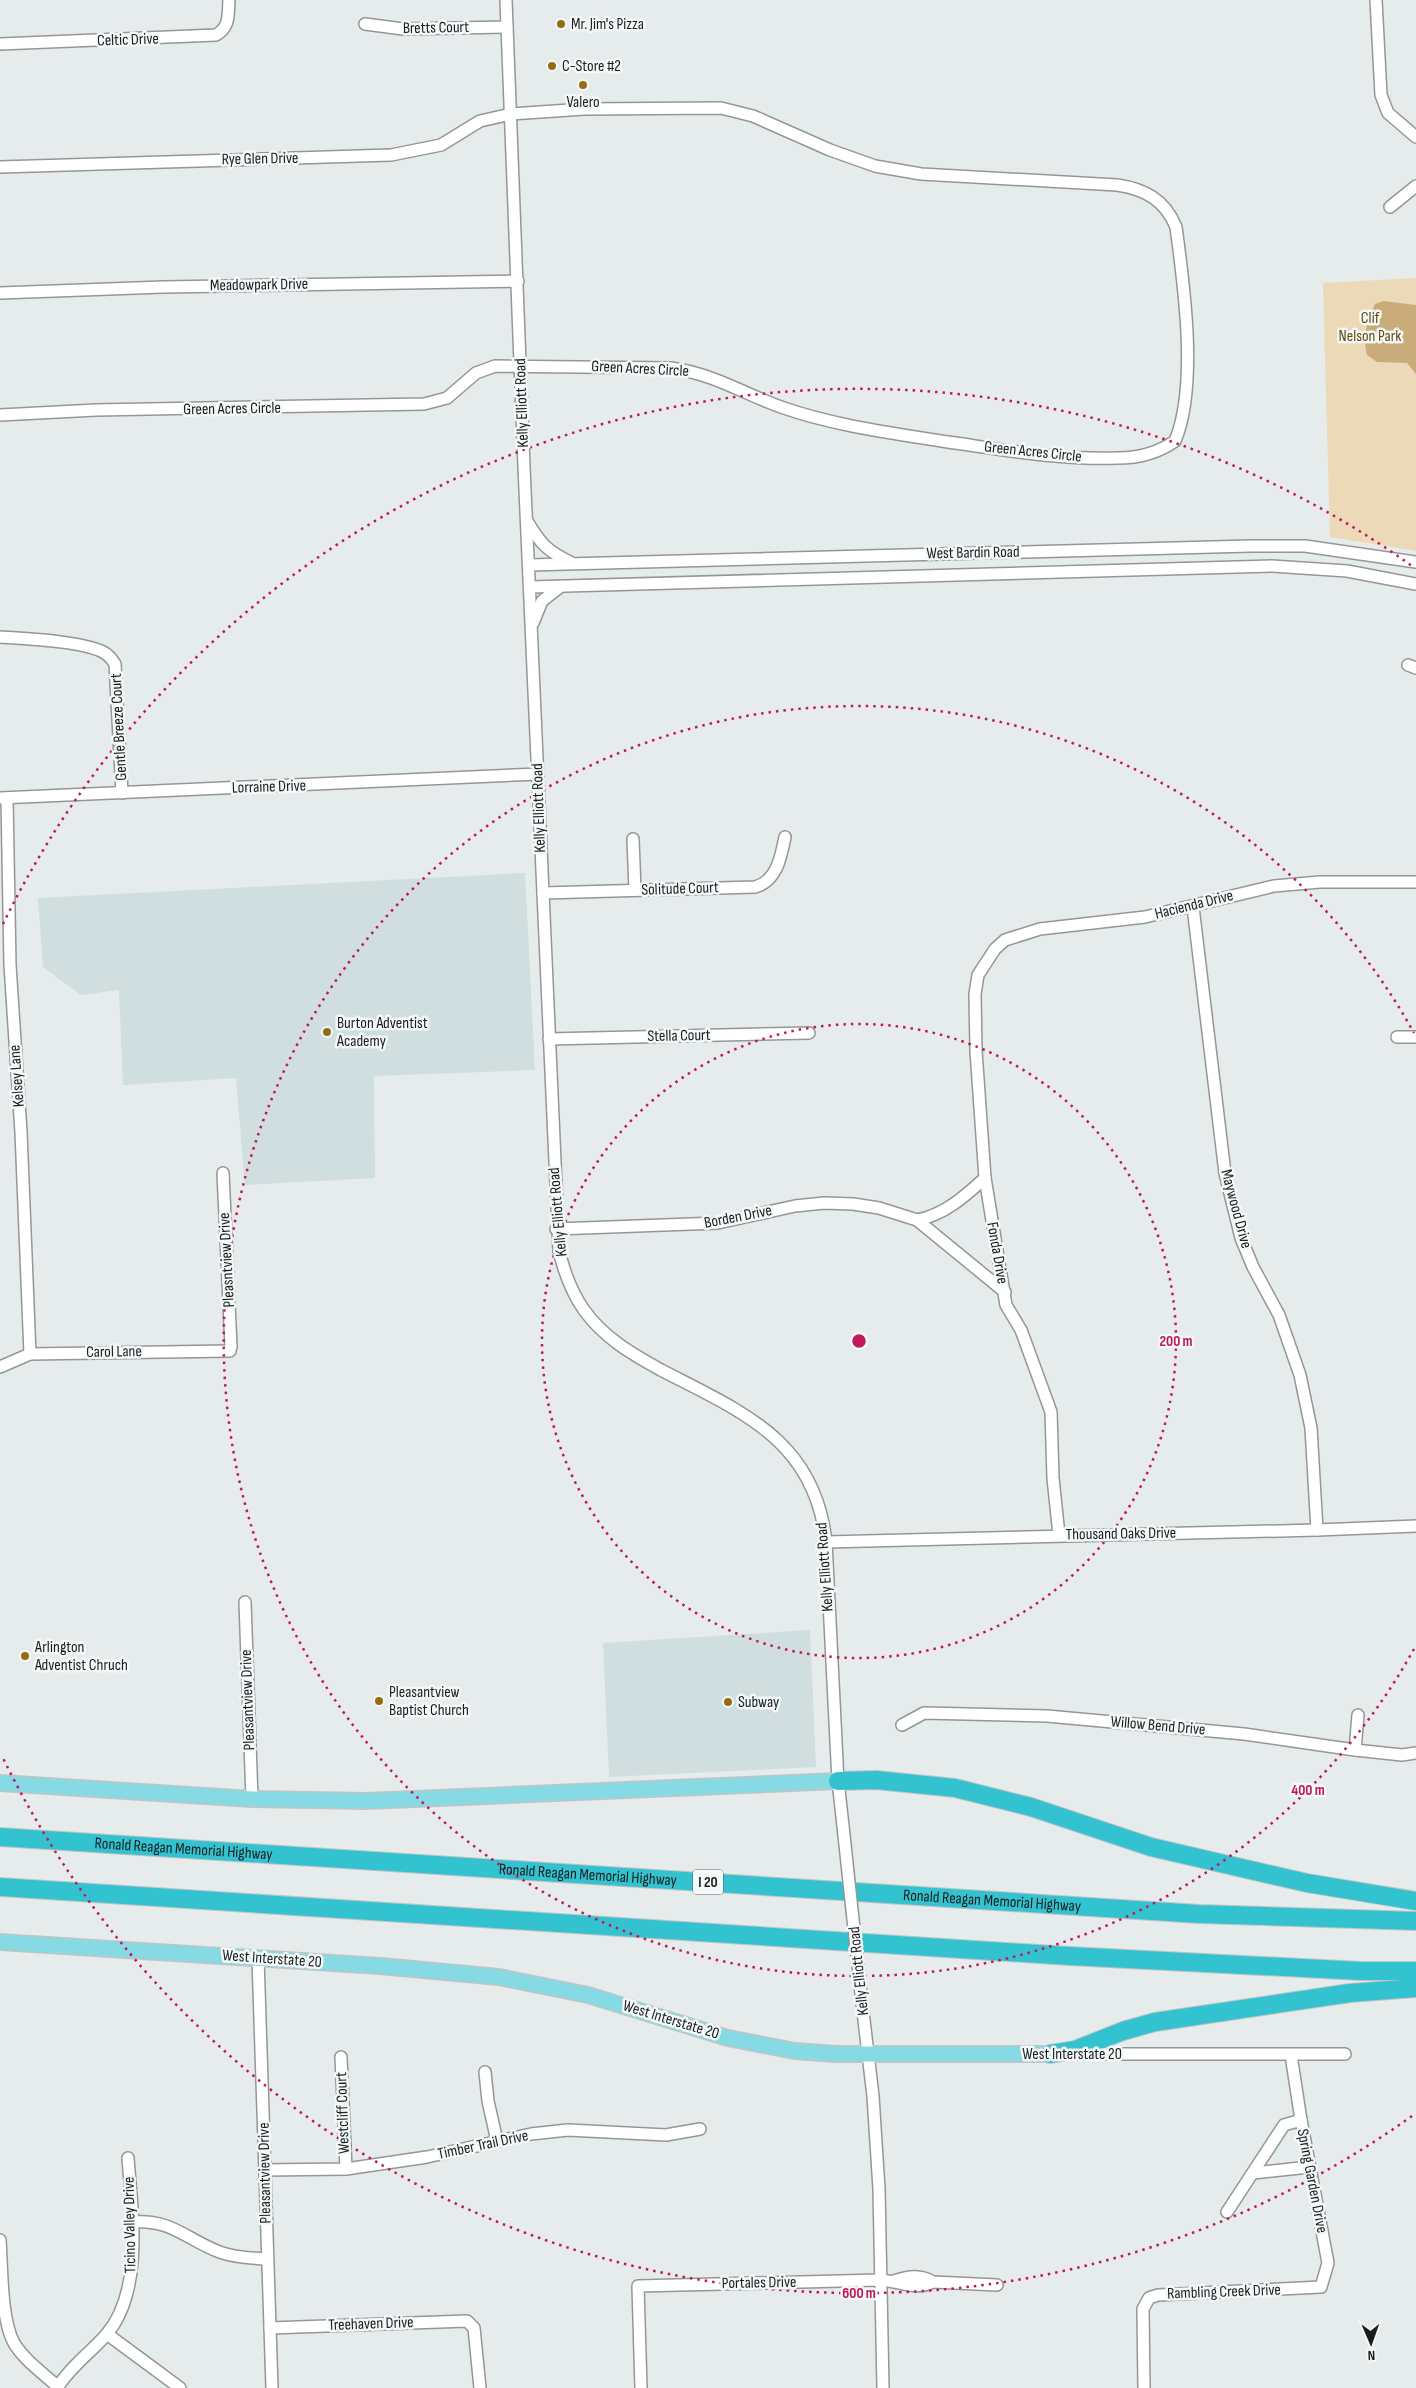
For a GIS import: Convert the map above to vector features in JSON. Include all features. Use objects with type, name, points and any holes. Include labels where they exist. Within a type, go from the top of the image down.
[{"type":"highway","points":[[838,1781],[876,1780],[955,1788],[1031,1807],[1151,1847],[1307,1883],[1416,1901]]},
{"type":"highway","name":"Ronald Reagan Memorial Highway","points":[[0,1837],[1199,1914],[1416,1921]]},
{"type":"highway","points":[[0,1887],[1069,1956],[1341,1970],[1416,1971]]},
{"type":"highway","points":[[1050,2054],[1075,2050],[1123,2031],[1155,2022],[1350,1994],[1416,1988]]},
{"type":"main road","points":[[0,1783],[252,1799],[366,1801],[838,1781]]},
{"type":"main road","name":"West Interstate 20","points":[[0,1942],[258,1958],[443,1971],[499,1977],[588,1995],[758,2045],[836,2054],[1050,2054]]},
{"type":"street","name":"Celtic Drive","points":[[0,44],[216,35],[223,31],[228,22],[229,0]]},
{"type":"street","name":"Kelly Elliott Road","points":[[506,0],[556,1228],[559,1251],[568,1280],[583,1310],[596,1324],[630,1353],[750,1419],[787,1448],[800,1464],[815,1494],[824,1524],[838,1781],[868,2053],[879,2189],[883,2388]]},
{"type":"street","points":[[1376,0],[1381,95],[1388,113],[1416,138]]},
{"type":"street","name":"Bretts Court","points":[[365,24],[403,29],[507,27]]},
{"type":"street","name":"Green Acres Circle","points":[[0,415],[96,410],[424,404],[447,398],[476,373],[495,366],[521,365],[678,369],[718,379],[780,407],[846,426],[1051,457],[1119,458],[1151,454],[1175,441],[1185,409],[1188,352],[1176,227],[1170,213],[1159,201],[1145,192],[1117,185],[921,174],[875,166],[830,150],[752,116],[721,108],[584,109],[511,114]]},
{"type":"street","name":"Rye Glen Drive","points":[[0,167],[391,155],[441,145],[480,121],[511,114]]},
{"type":"street","points":[[1390,207],[1416,186]]},
{"type":"street","name":"Meadowpark Drive","points":[[0,293],[163,287],[518,281]]},
{"type":"street","points":[[526,519],[538,540],[546,549],[572,563]]},
{"type":"street","name":"West Bardin Road","points":[[528,565],[1250,546],[1305,546],[1416,562]]},
{"type":"street","points":[[1347,571],[1350,551]]},
{"type":"street","name":"West Bardin Road","points":[[530,588],[1272,566],[1347,571],[1416,584]]},
{"type":"street","points":[[532,627],[542,601],[560,587]]},
{"type":"street","name":"Gentle Breeze Court","points":[[0,637],[59,643],[101,651],[111,657],[115,664],[122,793]]},
{"type":"street","name":"Lorraine Drive","points":[[4,798],[538,774]]},
{"type":"street","name":"Kelsey Lane","points":[[4,798],[10,965],[21,1132],[30,1354]]},
{"type":"street","name":"Solitude Court","points":[[542,894],[755,887],[763,884],[775,870],[781,858],[785,837]]},
{"type":"street","points":[[633,839],[635,890]]},
{"type":"street","name":"Hacienda Drive","points":[[985,964],[995,949],[1005,940],[1040,929],[1145,917],[1274,886],[1320,882],[1416,882]]},
{"type":"street","name":"Maywood Drive","points":[[1193,906],[1225,1173],[1241,1238],[1253,1266],[1279,1315],[1300,1375],[1311,1428],[1316,1530]]},
{"type":"street","name":"Fonda Drive","points":[[985,964],[978,975],[975,994],[976,1051],[985,1178],[1006,1305],[1021,1330],[1051,1412],[1059,1535]]},
{"type":"street","name":"Stella Court","points":[[549,1039],[809,1033]]},
{"type":"street","points":[[1397,1037],[1416,1037]]},
{"type":"street","name":"Pleasntview Drive","points":[[223,1173],[230,1349]]},
{"type":"street","points":[[917,1220],[930,1218],[958,1202],[985,1178]]},
{"type":"street","name":"Borden Drive","points":[[556,1228],[718,1223],[795,1206],[824,1203],[878,1208],[917,1220],[1005,1292]]},
{"type":"street","name":"Carol Lane","points":[[0,1367],[30,1354],[230,1349]]},
{"type":"street","name":"Thousand Oaks Drive","points":[[826,1542],[1416,1526]]},
{"type":"street","name":"Pleasantview Drive","points":[[245,1602],[252,1799]]},
{"type":"street","name":"Willow Bend Drive","points":[[902,1725],[924,1713],[1046,1716],[1244,1734],[1402,1755],[1416,1753]]},
{"type":"street","points":[[1355,1750],[1358,1715]]},
{"type":"street","name":"Pleasantview Drive","points":[[258,1958],[266,2259],[272,2388]]},
{"type":"street","name":"West Interstate 20","points":[[1050,2054],[1345,2054]]},
{"type":"street","name":"Spring Garden Drive","points":[[1291,2055],[1309,2167],[1328,2262],[1321,2287],[1302,2289]]},
{"type":"street","name":"Westcliff Court","points":[[341,2057],[346,2169]]},
{"type":"street","points":[[485,2072],[488,2102],[497,2141]]},
{"type":"street","points":[[1228,2212],[1284,2125],[1301,2120]]},
{"type":"street","name":"Timber Trail Drive","points":[[265,2170],[346,2169],[426,2157],[497,2141],[568,2130],[666,2135],[700,2129]]},
{"type":"street","name":"Ticino Valley Drive","points":[[57,2387],[66,2375],[107,2334],[125,2299],[130,2283],[133,2222],[128,2158]]},
{"type":"street","points":[[1253,2173],[1309,2167]]},
{"type":"street","points":[[133,2222],[159,2222],[217,2251],[243,2257],[266,2259]]},
{"type":"street","points":[[0,2240],[6,2314],[14,2342],[21,2352],[57,2387]]},
{"type":"street","name":"Portales Drive","points":[[641,2388],[638,2286],[880,2280],[894,2281],[906,2286],[926,2285],[933,2282],[997,2285]]},
{"type":"street","name":"Rambling Creek Drive","points":[[1144,2388],[1143,2309],[1149,2298],[1158,2295],[1302,2289]]},
{"type":"street","name":"Treehaven Drive","points":[[270,2328],[467,2321],[472,2323],[474,2328],[480,2388]]},
{"type":"street","points":[[107,2334],[180,2388]]},
{"type":"shaded area","points":[[1383,301],[1416,305],[1416,374],[1407,363],[1377,362],[1367,355],[1365,335],[1368,323],[1375,304]]},
{"type":"shaded area","name":"Burton Adventist Academy","points":[[525,873],[535,1070],[374,1076],[375,1178],[245,1185],[236,1078],[123,1085],[119,990],[81,995],[43,967],[38,898]]},
{"type":"shaded area","points":[[810,1630],[816,1767],[609,1777],[603,1643]]},
{"type":"green space","name":"Clif Nelson Park","points":[[1416,278],[1416,551],[1330,537],[1323,283]]},
{"type":"place","name":"Mr. Jim's Pizza","points":[[561,24]]},
{"type":"place","name":"C-Store #2","points":[[552,66]]},
{"type":"place","name":"Valero","points":[[583,85]]},
{"type":"place","name":"Burton Adventist Academy","points":[[327,1032]]},
{"type":"place","name":"Arlington Adventist Chruch","points":[[25,1656]]},
{"type":"place","name":"Pleasantview Baptist Church","points":[[379,1701]]},
{"type":"place","name":"Subway","points":[[728,1702]]}]
